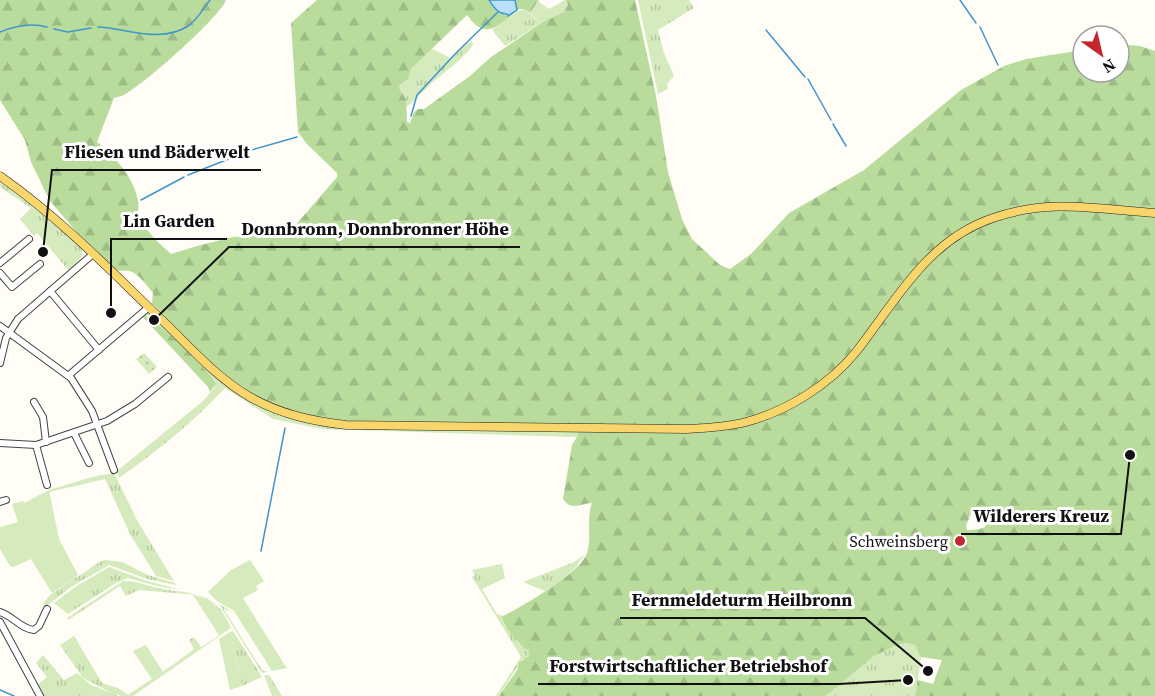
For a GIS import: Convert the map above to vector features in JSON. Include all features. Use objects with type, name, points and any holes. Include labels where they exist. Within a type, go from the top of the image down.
[{"type":"main road","points":[[0,176],[40,204],[149,307],[197,356],[247,395],[288,415],[317,422],[346,425],[687,429],[745,422],[773,412],[823,383],[855,353],[918,269],[963,231],[991,218],[1022,209],[1052,205],[1086,205],[1155,213]]},
{"type":"street","points":[[0,263],[29,239]]},
{"type":"street","points":[[0,363],[9,332],[23,313],[93,254]]},
{"type":"street","points":[[2,278],[12,287],[40,264]]},
{"type":"street","points":[[50,291],[99,350]]},
{"type":"street","points":[[69,375],[149,307]]},
{"type":"street","points":[[0,326],[69,375],[83,394],[98,424],[114,470]]},
{"type":"street","points":[[0,443],[36,445],[98,424],[119,415],[168,377]]},
{"type":"street","points":[[34,402],[43,417],[46,442]]},
{"type":"street","points":[[74,433],[89,463]]},
{"type":"street","points":[[36,445],[47,485]]},
{"type":"street","points":[[0,612],[24,627],[34,630],[39,626],[47,609]]},
{"type":"street","points":[[0,622],[40,696]]},
{"type":"green space","points":[[0,0],[226,0],[211,20],[165,64],[124,95],[114,98],[97,142],[128,175],[136,191],[140,218],[154,238],[171,254],[233,237],[254,236],[294,227],[337,177],[337,173],[298,132],[291,23],[317,0],[489,0],[498,12],[508,16],[517,10],[515,0],[539,0],[530,13],[519,9],[493,28],[480,28],[467,15],[411,69],[408,79],[400,85],[399,88],[406,99],[407,122],[410,123],[414,112],[424,109],[470,76],[491,57],[568,5],[565,0],[635,0],[656,96],[668,172],[682,219],[692,239],[720,265],[730,269],[751,254],[789,213],[864,170],[961,90],[1004,66],[1026,59],[1071,52],[1071,84],[1131,84],[1131,45],[1155,51],[1155,696],[915,696],[920,663],[918,680],[933,684],[942,660],[921,658],[915,645],[907,643],[897,645],[874,656],[826,696],[499,696],[517,670],[519,662],[530,654],[529,650],[525,649],[508,630],[501,617],[562,580],[574,570],[587,553],[592,503],[573,506],[563,499],[572,445],[580,425],[367,423],[320,418],[274,406],[238,385],[212,364],[152,303],[153,293],[140,277],[130,271],[115,269],[79,235],[50,201],[31,162],[25,140],[0,100]],"holes":[[[971,513],[984,514],[987,523],[984,528],[967,530],[966,526]]]},
{"type":"green space","points":[[565,0],[568,5],[564,12],[541,23],[530,13],[538,1],[549,9]]},
{"type":"green space","points":[[638,0],[689,0],[694,8],[658,30],[664,53],[674,76],[667,84],[668,89],[658,94]]},
{"type":"green space","points":[[524,9],[541,23],[505,46],[492,30]]},
{"type":"green space","points":[[472,41],[473,45],[462,58],[406,107],[406,98],[399,88],[400,84],[406,81],[411,69],[432,49],[447,56],[450,60],[459,49]]},
{"type":"green space","points":[[0,177],[82,247],[82,256],[69,271],[37,233],[34,236],[20,219],[31,208],[0,187]]},
{"type":"green space","points":[[149,308],[221,380],[579,431],[577,437],[574,437],[322,429],[273,419],[225,388],[174,436],[119,478],[117,471],[203,401],[215,387],[143,313]]},
{"type":"green space","points":[[143,314],[171,336],[212,378],[216,384],[210,392],[208,387],[141,315]]},
{"type":"green space","points":[[144,353],[157,367],[149,374],[136,359]]},
{"type":"green space","points":[[114,473],[138,522],[174,581],[156,576],[130,534],[105,479],[49,492],[49,490],[92,477]]},
{"type":"green space","points":[[49,490],[59,539],[78,575],[52,593],[31,559],[14,567],[10,566],[0,549],[0,527],[18,522],[12,504],[23,501],[24,503]]},
{"type":"green space","points":[[586,554],[560,582],[545,591],[523,582],[574,562]]},
{"type":"green space","points":[[105,560],[122,562],[176,585],[147,579],[109,565],[71,587],[48,605],[43,604],[49,596],[74,578]]},
{"type":"green space","points":[[250,560],[264,581],[256,586],[258,590],[243,598],[284,664],[272,671],[234,611],[217,601],[208,592],[231,570]]},
{"type":"green space","points":[[502,564],[505,578],[482,589],[497,614],[503,616],[501,619],[530,654],[526,659],[522,659],[499,696],[496,696],[521,657],[472,577],[475,575],[472,570]]},
{"type":"green space","points":[[109,567],[181,590],[128,578],[116,583],[68,614],[54,603],[75,587]]},
{"type":"green space","points":[[123,581],[197,595],[139,590],[126,596],[120,586],[68,620],[67,618]]},
{"type":"green space","points":[[193,595],[205,599],[221,612],[228,630],[219,635]]},
{"type":"green space","points":[[199,595],[211,600],[218,607],[231,628],[133,696],[113,693],[118,696],[43,696],[37,685],[47,677],[36,663],[43,655],[64,680],[77,673],[91,685],[112,693],[83,678],[60,645],[74,636],[102,683],[118,688],[128,695],[194,649],[189,640],[194,637],[201,647],[229,629],[215,605]]},
{"type":"green space","points":[[219,604],[237,615],[223,608],[262,670],[268,672],[262,673]]},
{"type":"green space","points":[[233,631],[262,677],[242,686],[230,632]]},
{"type":"green space","points":[[230,632],[242,686],[230,690],[219,639]]},
{"type":"green space","points":[[907,643],[915,645],[921,658],[915,696],[826,696],[874,656],[897,645]]},
{"type":"green space","points":[[146,645],[163,672],[152,679],[133,651]]},
{"type":"green space","points":[[284,664],[287,668],[269,672]]},
{"type":"green space","points":[[264,675],[269,675],[282,696],[272,696]]},
{"type":"water","points":[[489,0],[515,0],[517,10],[508,16],[496,10]]},
{"type":"waterway","points":[[98,27],[143,34],[166,34],[188,26],[210,0]]},
{"type":"waterway","points":[[960,0],[976,23]]},
{"type":"waterway","points":[[411,116],[417,95],[498,12]]},
{"type":"waterway","points":[[0,32],[24,26],[47,27]]},
{"type":"waterway","points":[[980,27],[998,65]]},
{"type":"waterway","points":[[54,29],[68,32],[91,28]]},
{"type":"waterway","points":[[766,30],[805,77]]},
{"type":"waterway","points":[[808,79],[831,120]]},
{"type":"waterway","points":[[833,124],[846,146]]},
{"type":"waterway","points":[[248,151],[297,137]]},
{"type":"waterway","points":[[188,175],[244,153]]},
{"type":"waterway","points":[[141,200],[184,177]]},
{"type":"waterway","points":[[261,551],[285,428]]},
{"type":"waterway","points":[[0,690],[14,696]]},
{"type":"place","name":"Fliesen und Bäderwelt","points":[[43,252]]},
{"type":"place","name":"Lin Garden","points":[[111,313]]},
{"type":"place","name":"Donnbronn, Donnbronner Höhe","points":[[154,320]]},
{"type":"place","name":"Wilderers Kreuz","points":[[1130,455]]},
{"type":"place","name":"Schweinsberg","points":[[960,541]]},
{"type":"place","name":"Fernmeldeturm Heilbronn","points":[[928,671]]},
{"type":"place","name":"Forstwirtschaftlicher Betriebshof","points":[[908,680]]}]
